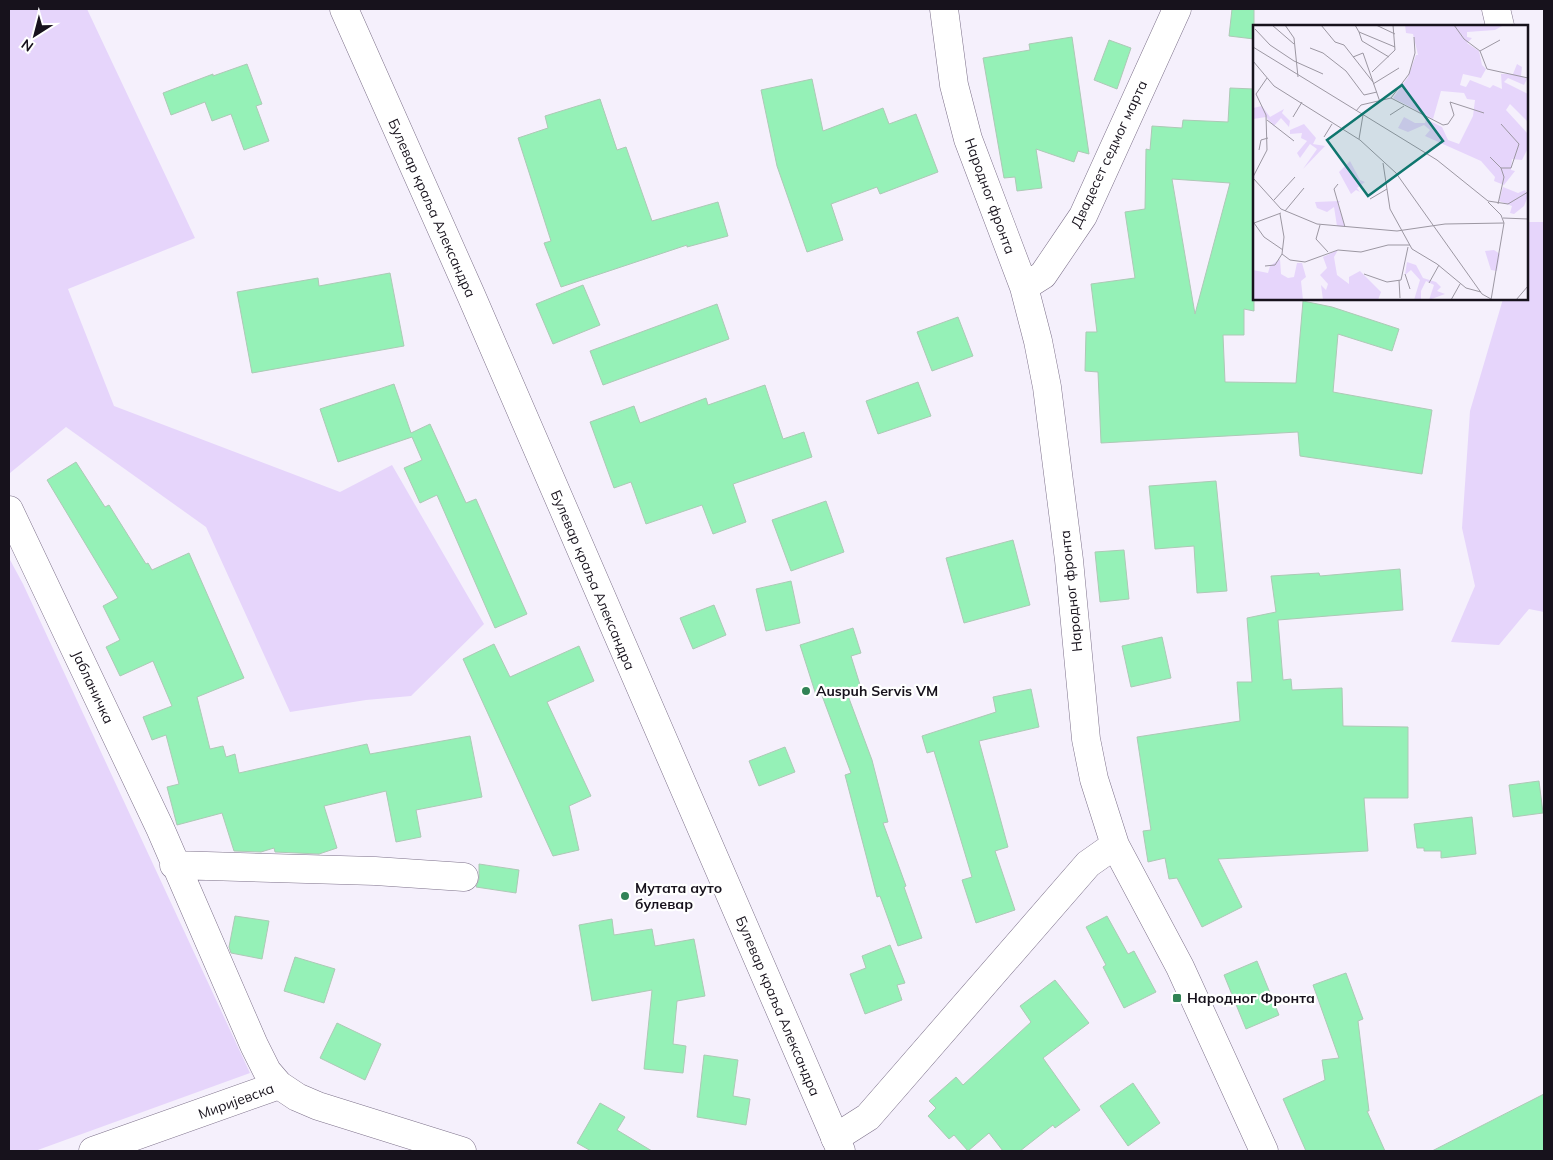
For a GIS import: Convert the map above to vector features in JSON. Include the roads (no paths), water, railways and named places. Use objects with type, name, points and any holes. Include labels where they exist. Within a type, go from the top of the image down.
[{"type":"street","name":"Булевар краља Александра","points":[[344,9],[471,295],[838,1145]]},
{"type":"street","name":"Народног фронта","points":[[944,9],[946,39],[954,85],[968,139],[1024,287],[1038,341],[1047,387],[1069,560],[1086,739],[1094,779],[1115,845],[1180,967],[1264,1151]]},
{"type":"street","name":"Двадесет седмог марта","points":[[1024,287],[1044,275],[1083,216],[1177,9]]},
{"type":"street","points":[[1496,9],[1500,25]]},
{"type":"street","name":"Јабланичка","points":[[9,510],[160,828],[174,864],[262,1062],[279,1085]]},
{"type":"street","points":[[838,1145],[868,1117],[1088,864],[1115,845]]},
{"type":"street","points":[[174,864],[375,871],[464,877]]},
{"type":"street","name":"Миријевска","points":[[93,1151],[279,1085],[297,1097],[318,1106],[462,1151]]},
{"type":"place","name":"Auspuh Servis VM","points":[[806,691]]},
{"type":"place","name":"Мутата ауто булевар","points":[[625,896]]},
{"type":"place","name":"Народног Фронта","points":[[1177,998]]}]
